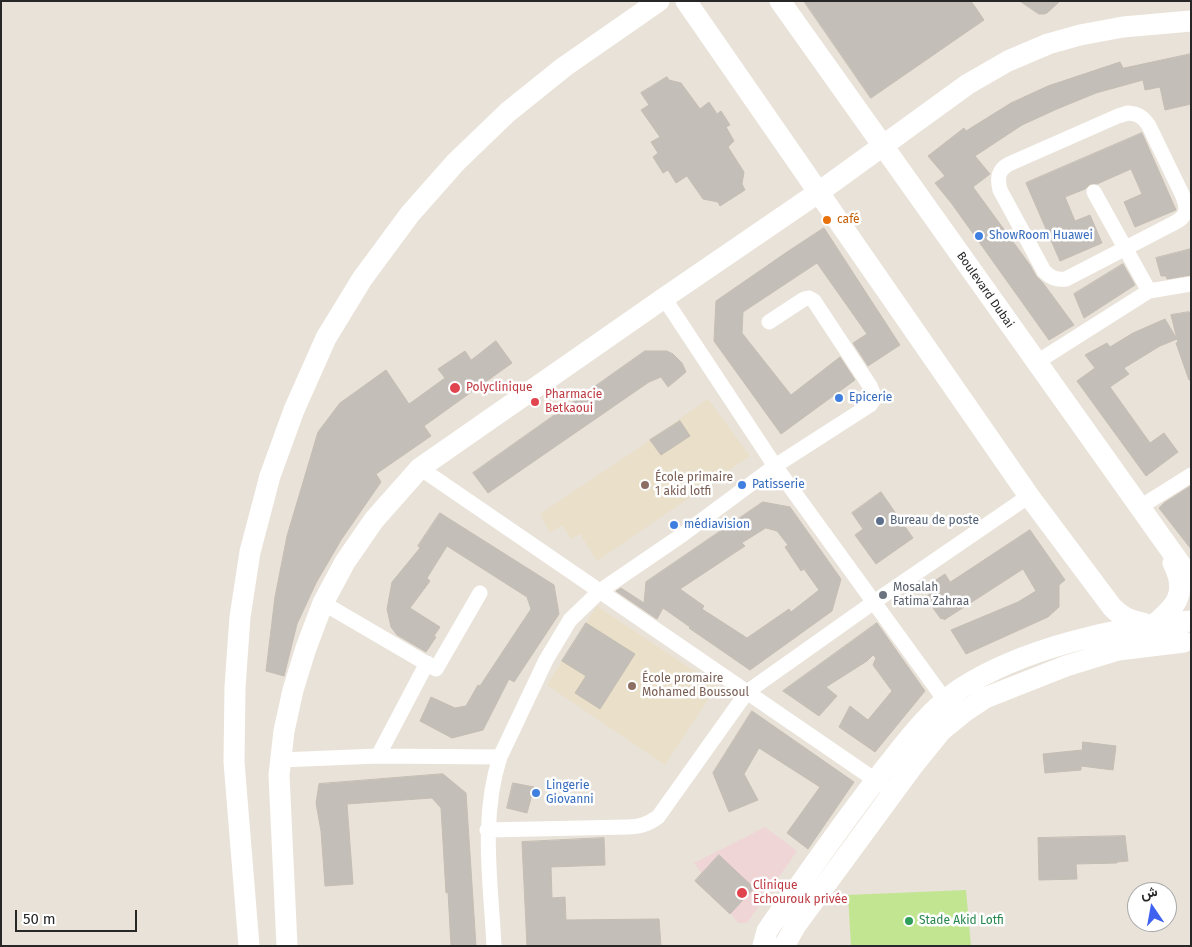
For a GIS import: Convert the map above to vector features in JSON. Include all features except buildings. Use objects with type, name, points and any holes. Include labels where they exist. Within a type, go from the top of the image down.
[{"type":"street","points":[[249,946],[234,762],[235,687],[240,626],[250,552],[270,476],[294,410],[326,338],[362,279],[410,214],[450,169],[508,112],[529,95],[564,67],[659,1]]},
{"type":"street","points":[[686,1],[1029,496],[1112,607],[1121,616],[1134,622],[1152,626],[1186,642]]},
{"type":"street","name":"Boulevard Dubai","points":[[780,1],[1191,579]]},
{"type":"street","points":[[287,946],[279,775],[293,690],[323,603],[345,562],[374,520],[420,468],[819,192],[968,84],[1008,61],[1048,44],[1080,35],[1123,27],[1191,21]]},
{"type":"street","points":[[1128,113],[1137,114],[1143,118],[1153,134],[1182,194],[1186,204],[1186,212],[1183,218],[1124,249],[1066,279],[1058,280],[1050,277],[1044,270],[1000,190],[998,174],[1009,164],[1118,116],[1128,113]]},
{"type":"street","points":[[1094,192],[1149,291]]},
{"type":"street","points":[[1036,362],[1149,291],[1191,284]]},
{"type":"street","points":[[664,298],[775,466],[951,709]]},
{"type":"street","points":[[494,946],[487,830],[495,773],[500,757],[546,660],[570,620],[600,591],[775,466],[870,404],[874,399],[870,386],[814,301],[809,298],[804,299],[768,322]]},
{"type":"street","points":[[420,468],[894,792]]},
{"type":"street","points":[[1140,507],[1191,475]]},
{"type":"street","points":[[487,830],[627,827],[640,826],[650,822],[658,817],[747,692],[1029,496]]},
{"type":"street","points":[[1152,626],[1169,612],[1178,599],[1181,585],[1176,568],[1157,531]]},
{"type":"street","points":[[323,603],[436,668],[480,593]]},
{"type":"street","points":[[1112,607],[1118,640]]},
{"type":"street","points":[[1118,640],[1152,626],[1191,621]]},
{"type":"street","points":[[784,946],[796,925],[942,730],[960,689],[1009,663],[1042,651],[1118,640],[1186,642]]},
{"type":"street","points":[[378,756],[427,663]]},
{"type":"street","points":[[763,946],[767,931],[773,922],[875,780],[907,741],[951,709]]},
{"type":"street","points":[[280,760],[378,756],[500,757]]},
{"type":"shaded area","name":"École primaire 1 akid lotfi","points":[[708,399],[750,456],[597,561],[580,534],[571,539],[562,525],[550,533],[540,514]]},
{"type":"shaded area","name":"École promaire Mohamed Boussoul","points":[[597,606],[717,686],[665,765],[547,685]]},
{"type":"shaded area","name":"Clinique Echourouk privée","points":[[765,827],[797,851],[747,923],[738,923],[694,863]]},
{"type":"green space","name":"Stade Akid Lotfi","points":[[966,890],[971,946],[851,946],[848,895]]},
{"type":"place","name":"café","points":[[827,220]]},
{"type":"place","name":"ShowRoom Huawei","points":[[979,236]]},
{"type":"place","name":"Polyclinique","points":[[455,388]]},
{"type":"place","name":"Epicerie","points":[[839,398]]},
{"type":"place","name":"Pharmacie Betkaoui","points":[[535,402]]},
{"type":"place","name":"École primaire 1 akid lotfi","points":[[645,485]]},
{"type":"place","name":"Patisserie","points":[[742,485]]},
{"type":"place","name":"Bureau de poste","points":[[880,521]]},
{"type":"place","name":"médiavision","points":[[674,525]]},
{"type":"place","name":"Mosalah Fatima Zahraa","points":[[883,595]]},
{"type":"place","name":"École promaire Mohamed Boussoul","points":[[632,686]]},
{"type":"place","name":"Lingerie Giovanni","points":[[536,793]]},
{"type":"place","name":"Clinique Echourouk privée","points":[[742,893]]},
{"type":"place","name":"Stade Akid Lotfi","points":[[909,921]]}]
